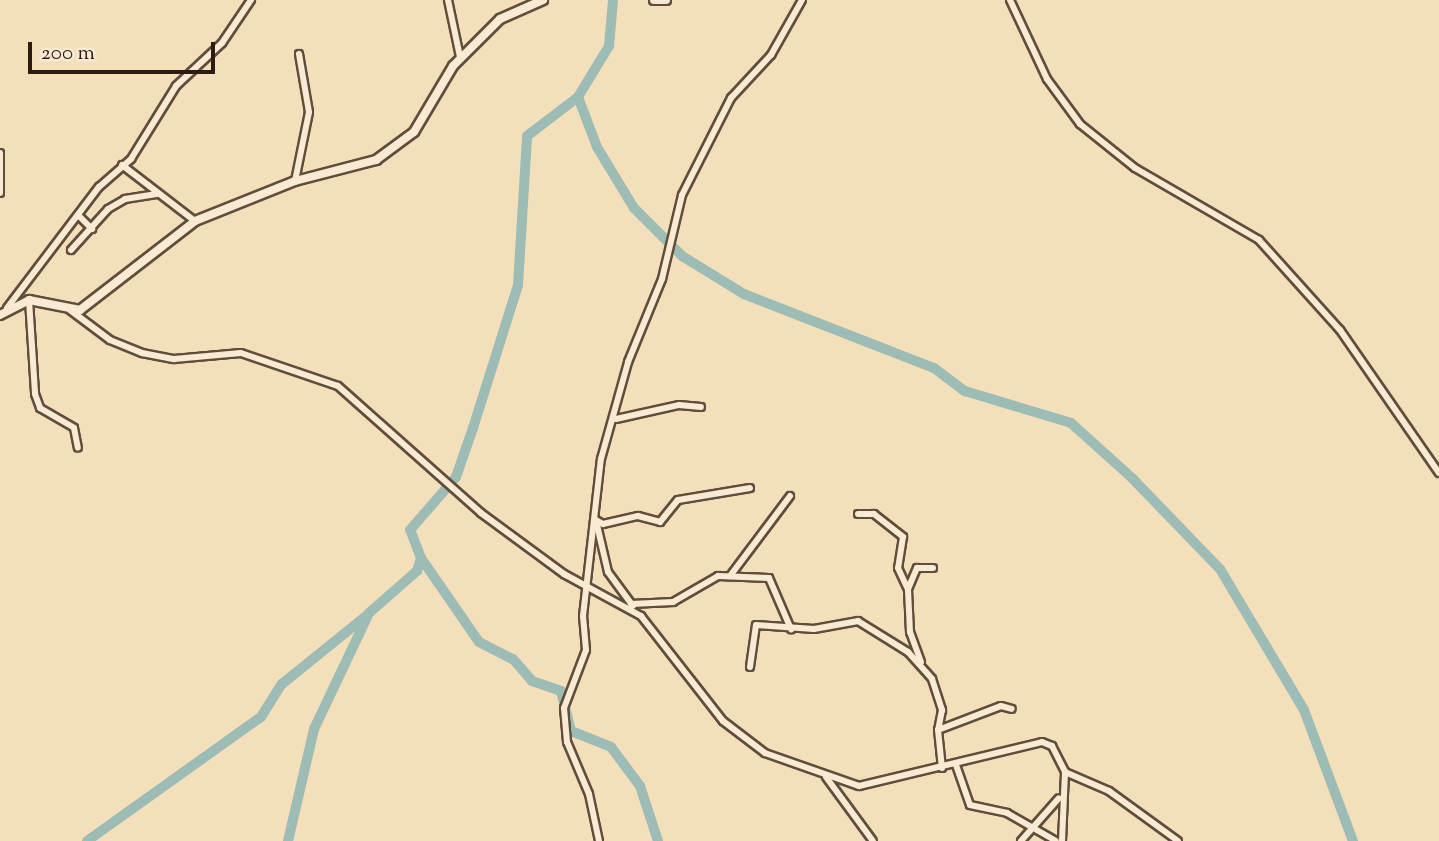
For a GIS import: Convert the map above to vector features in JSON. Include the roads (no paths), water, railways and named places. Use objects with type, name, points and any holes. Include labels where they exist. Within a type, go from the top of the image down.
[{"type":"street","points":[[3,312],[78,215],[122,165],[176,86],[222,43],[251,0]]},
{"type":"street","points":[[448,0],[460,57]]},
{"type":"street","points":[[70,310],[99,297],[195,221],[295,181],[354,170],[388,152],[419,127],[460,57],[507,13],[543,0]]},
{"type":"street","points":[[654,0],[666,0]]},
{"type":"street","points":[[599,841],[565,717],[570,678],[586,650],[585,587],[596,520],[601,459],[616,419],[628,362],[662,279],[682,195],[731,98],[771,55],[802,0]]},
{"type":"street","points":[[1010,0],[1047,79],[1080,124],[1135,168],[1259,240],[1340,330],[1439,473]]},
{"type":"street","points":[[295,181],[309,112],[299,54]]},
{"type":"street","points":[[0,153],[0,193]]},
{"type":"street","points":[[122,165],[195,221]]},
{"type":"street","points":[[71,250],[125,199],[158,194]]},
{"type":"street","points":[[78,215],[92,229]]},
{"type":"street","points":[[3,312],[29,300],[70,310],[110,340],[142,353],[174,359],[241,353],[324,378],[440,480],[585,587],[641,616]]},
{"type":"street","points":[[29,300],[34,394],[40,408],[74,428],[78,448]]},
{"type":"street","points":[[616,419],[679,405],[701,407]]},
{"type":"street","points":[[596,520],[603,524],[638,516],[660,522],[678,500],[750,488]]},
{"type":"street","points":[[730,576],[790,496]]},
{"type":"street","points":[[858,514],[874,514],[903,537],[898,568],[908,589],[909,632],[923,667],[939,694],[938,730],[942,768]]},
{"type":"street","points":[[596,520],[608,572],[733,732],[826,777],[865,786],[1042,742],[1052,746],[1065,772],[1061,795],[1062,841]]},
{"type":"street","points":[[908,589],[917,568],[933,568]]},
{"type":"street","points":[[631,604],[673,602],[718,576],[769,578],[791,629]]},
{"type":"street","points":[[750,667],[756,625],[791,629],[858,621],[923,667]]},
{"type":"street","points":[[938,730],[1001,706],[1012,709]]},
{"type":"street","points":[[956,765],[970,805],[1007,813],[1056,841]]},
{"type":"street","points":[[1065,772],[1109,791],[1178,841]]},
{"type":"street","points":[[826,777],[873,841]]},
{"type":"street","points":[[1021,841],[1061,795]]},
{"type":"waterway","points":[[288,841],[314,729],[369,613],[417,571],[421,558],[410,530],[456,477],[473,428],[518,285],[527,136],[578,97],[609,46],[613,0]]},
{"type":"waterway","points":[[578,97],[597,147],[634,208],[682,256],[744,294],[934,368],[965,391],[1071,423],[1132,478],[1220,569],[1304,710],[1353,841]]},
{"type":"waterway","points":[[421,558],[479,642],[513,659],[532,681],[561,691],[571,731],[611,747],[640,786],[658,841]]},
{"type":"waterway","points":[[87,841],[261,717],[282,684],[366,616]]}]
